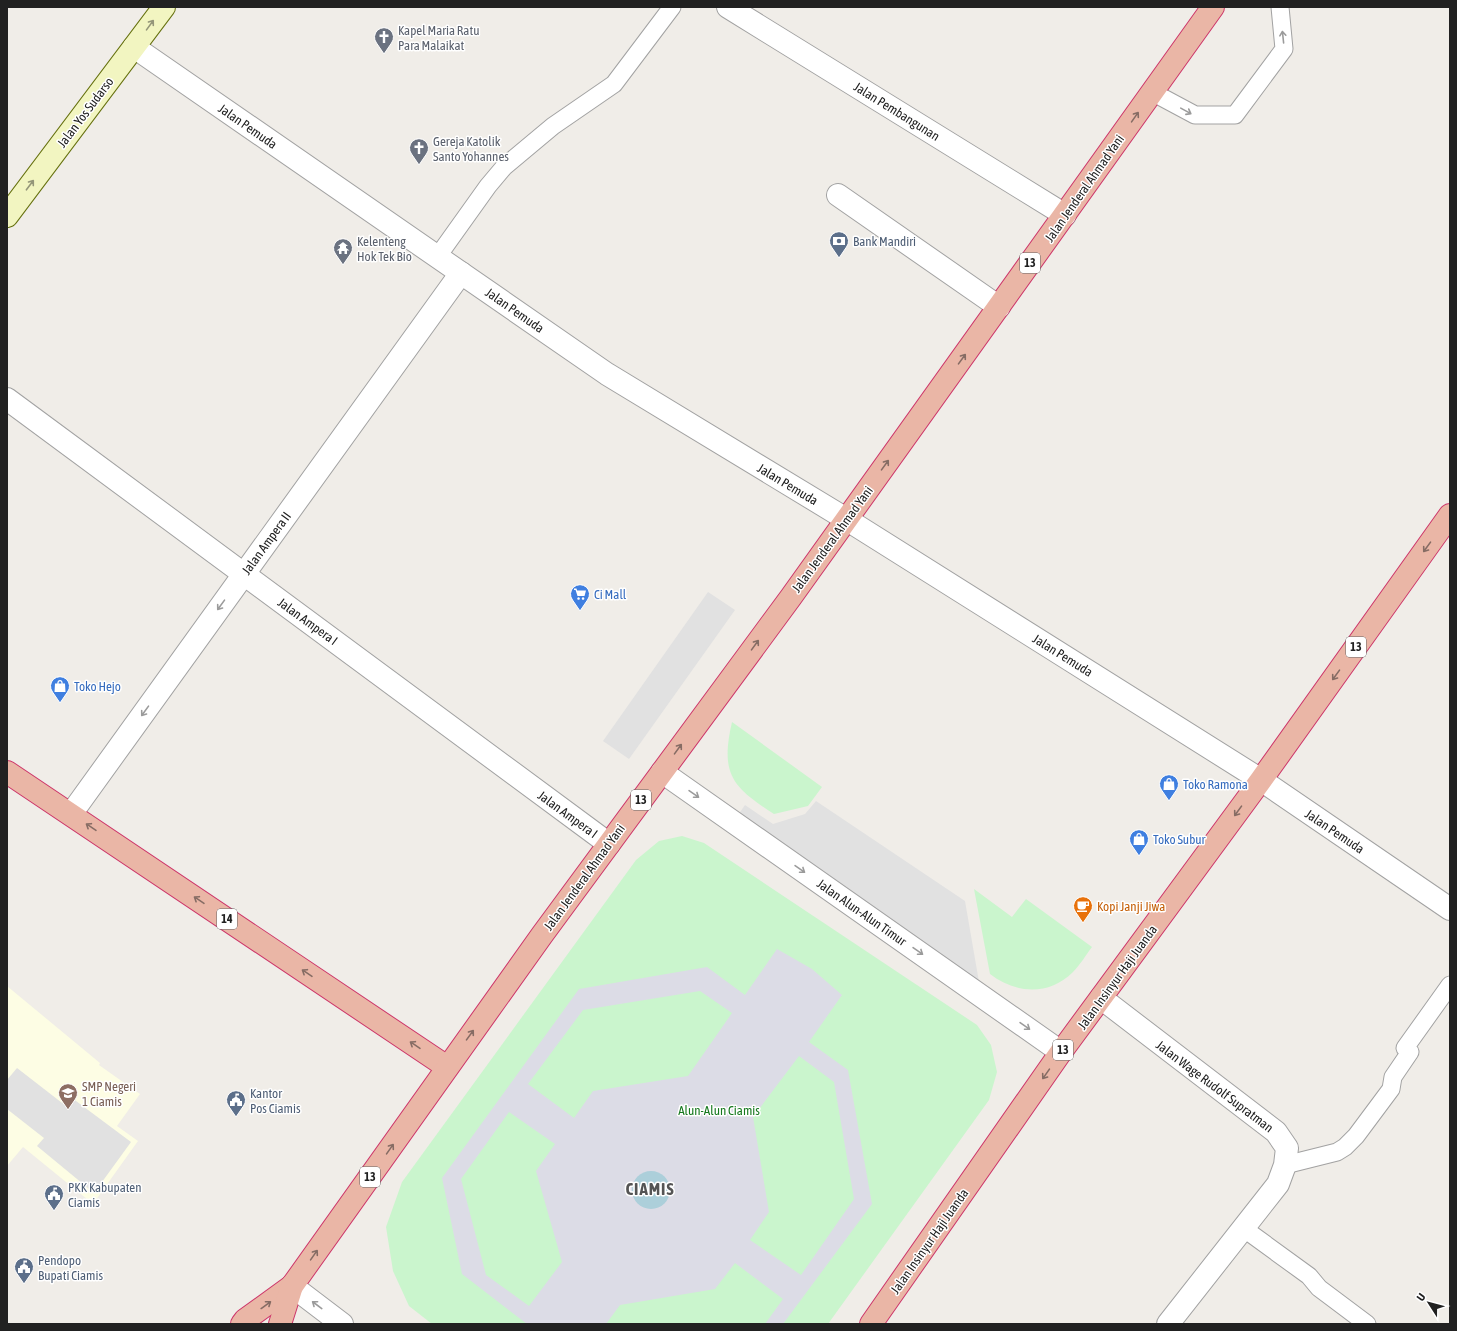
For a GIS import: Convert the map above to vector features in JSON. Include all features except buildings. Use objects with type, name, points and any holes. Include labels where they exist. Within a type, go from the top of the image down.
[{"type":"highway","name":"Jalan Jenderal Ahmad Yani","points":[[447,1067],[846,519],[1213,7]]},
{"type":"highway","name":"Jalan Insinyur Haji Juanda","points":[[876,1322],[1061,1052],[1261,780],[1450,515]]},
{"type":"highway","name":"14","points":[[7,772],[447,1067]]},
{"type":"highway","name":"13","points":[[280,1324],[292,1286],[447,1067]]},
{"type":"highway","name":"13","points":[[242,1324],[245,1320],[292,1286]]},
{"type":"main road","name":"Jalan Yos Sudarso","points":[[7,216],[164,7]]},
{"type":"street","name":"Jalan Pembangunan","points":[[728,7],[1065,215]]},
{"type":"street","name":"Jalan Pemuda","points":[[134,47],[607,374],[846,519],[1261,780],[1450,909]]},
{"type":"street","points":[[838,195],[999,307]]},
{"type":"street","name":"Jalan Ampera II","points":[[71,814],[461,272]]},
{"type":"street","name":"Jalan Ampera I","points":[[7,399],[609,844]]},
{"type":"street","name":"Jalan Alun-Alun Timur","points":[[662,772],[1061,1052]]},
{"type":"street","name":"Jalan Wage Rudolf Supratman","points":[[1102,998],[1276,1132],[1287,1148],[1285,1165],[1278,1184],[1168,1324]]},
{"type":"street","points":[[292,1286],[342,1324]]},
{"type":"lane","points":[[438,256],[488,186],[504,167],[553,126],[614,84],[672,7]]},
{"type":"lane","points":[[1152,92],[1194,115],[1235,115],[1284,49],[1280,7]]},
{"type":"lane","points":[[1285,1165],[1337,1152],[1356,1136],[1391,1089],[1393,1077],[1410,1052],[1405,1048],[1450,985]]},
{"type":"lane","points":[[1243,1228],[1310,1276],[1319,1288],[1367,1324]]},
{"type":"shaded area","points":[[708,592],[735,610],[629,759],[603,741]]},
{"type":"shaded area","points":[[816,801],[965,901],[979,982],[738,815],[745,805],[773,824],[805,814]]},
{"type":"shaded area","points":[[777,949],[812,969],[842,995],[809,1042],[848,1070],[872,1204],[783,1324],[765,1324],[783,1299],[735,1263],[715,1289],[620,1305],[606,1324],[527,1324],[462,1274],[442,1178],[579,989],[707,967],[745,995]],"holes":[[[700,991],[732,1013],[688,1076],[593,1091],[574,1118],[528,1084],[583,1010]],[[799,1056],[834,1082],[854,1199],[801,1275],[750,1240],[769,1212],[753,1117]],[[509,1112],[555,1144],[536,1171],[562,1262],[529,1306],[486,1275],[461,1179]]]},
{"type":"shaded area","name":"SMP Negeri 1 Ciamis","points":[[7,986],[100,1063],[99,1065],[140,1094],[117,1126],[138,1141],[93,1204],[23,1147],[7,1166]]},
{"type":"shaded area","points":[[17,1068],[66,1106],[72,1098],[131,1142],[94,1193],[37,1146],[44,1138],[7,1109],[7,1080]]},
{"type":"green space","points":[[732,722],[822,787],[808,806],[774,814],[748,796],[739,787],[729,767],[729,740]]},
{"type":"green space","name":"Alun-Alun Ciamis","points":[[682,836],[704,843],[977,1025],[991,1045],[997,1072],[989,1100],[828,1324],[432,1324],[409,1306],[393,1271],[386,1227],[402,1182],[636,860],[659,841]]},
{"type":"green space","points":[[974,889],[1012,917],[1026,899],[1092,947],[1073,972],[1064,980],[1054,985],[1032,990],[1011,986],[1000,981],[990,974]]},
{"type":"water","points":[[651,1171],[664,1177],[670,1190],[664,1203],[651,1209],[638,1203],[632,1190],[638,1177]]},
{"type":"place","name":"Kapel Maria Ratu Para Malaikat","points":[[384,54]]},
{"type":"place","name":"Gereja Katolik Santo Yohannes","points":[[419,165]]},
{"type":"place","name":"Bank Mandiri","points":[[839,258]]},
{"type":"place","name":"Kelenteng Hok Tek Bio","points":[[343,265]]},
{"type":"place","name":"Ci Mall","points":[[580,611]]},
{"type":"place","name":"Toko Hejo","points":[[60,703]]},
{"type":"place","name":"Toko Ramona","points":[[1169,801]]},
{"type":"place","name":"Toko Subur","points":[[1139,856]]},
{"type":"place","name":"Kopi Janji Jiwa","points":[[1083,923]]},
{"type":"place","name":"SMP Negeri 1 Ciamis","points":[[68,1110]]},
{"type":"place","name":"Kantor Pos Ciamis","points":[[236,1117]]},
{"type":"place","name":"PKK Kabupaten Ciamis","points":[[54,1211]]},
{"type":"place","name":"Pendopo Bupati Ciamis","points":[[24,1284]]},
{"type":"district","name":"CIAMIS","points":[[650,1189]]}]
